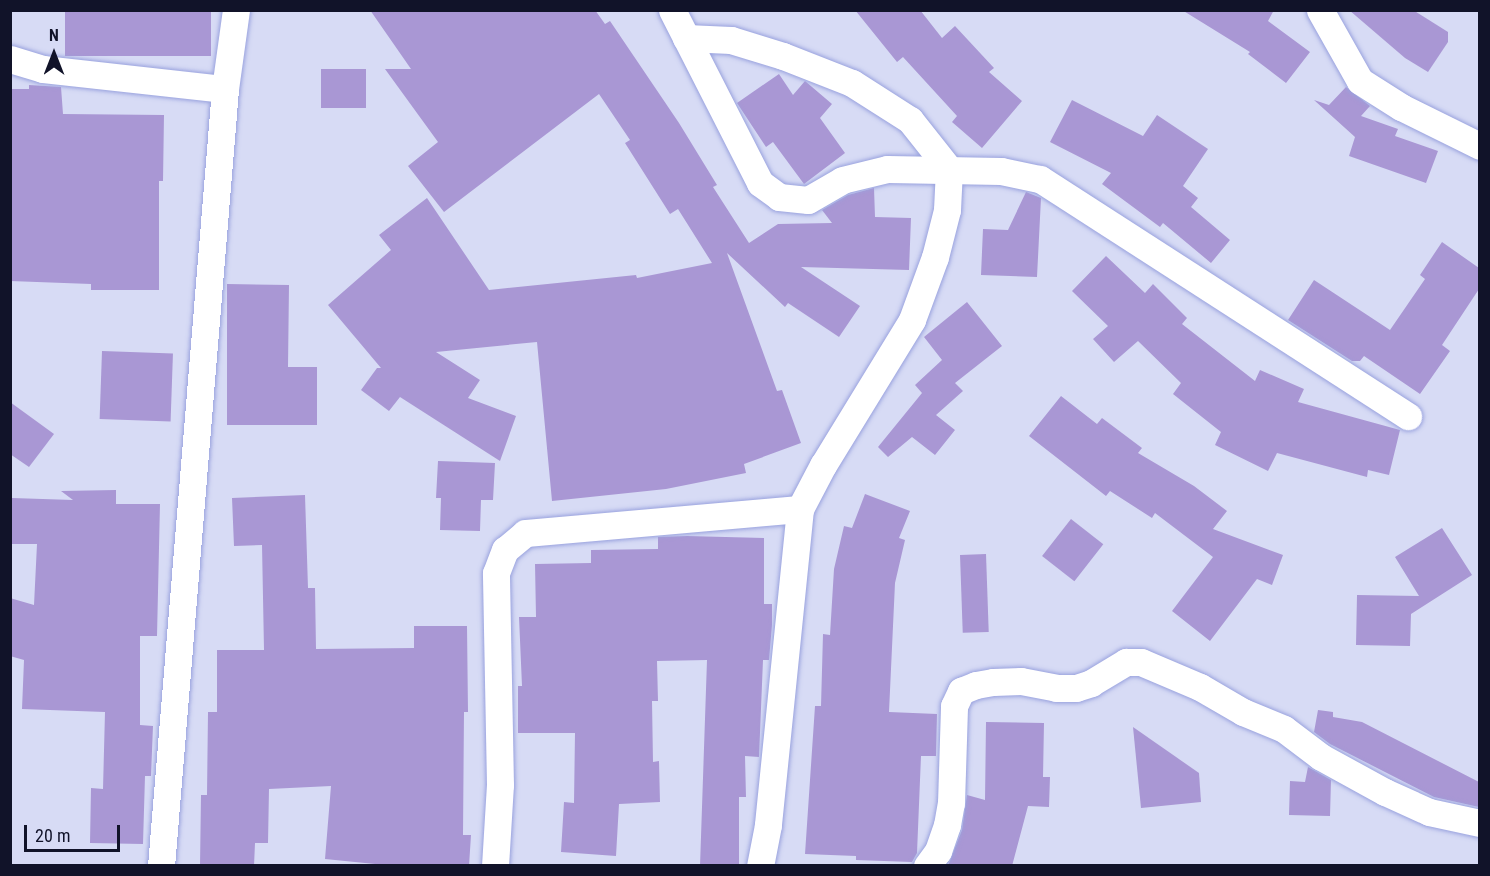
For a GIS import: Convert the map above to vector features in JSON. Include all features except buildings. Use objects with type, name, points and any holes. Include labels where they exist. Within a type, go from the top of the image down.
[{"type":"street","points":[[161,866],[225,89],[236,10]]},
{"type":"street","points":[[672,10],[760,183],[779,197],[808,200],[842,180],[887,169],[1001,171],[1040,179],[1408,416]]},
{"type":"street","points":[[1320,10],[1359,81],[1427,121],[1479,146]]},
{"type":"street","points":[[686,38],[731,40],[783,56],[852,82],[910,120],[948,169],[947,210],[935,257],[912,320],[823,465],[800,509],[768,825],[760,866]]},
{"type":"street","points":[[10,59],[43,69],[225,89]]},
{"type":"street","points":[[495,866],[500,785],[496,573],[505,550],[525,533],[800,509]]},
{"type":"street","points":[[927,866],[938,851],[947,825],[951,803],[954,706],[961,691],[993,682],[1021,681],[1056,688],[1076,688],[1091,683],[1126,662],[1141,662],[1200,687],[1243,712],[1284,729],[1321,757],[1385,792],[1429,812],[1479,823]]}]
